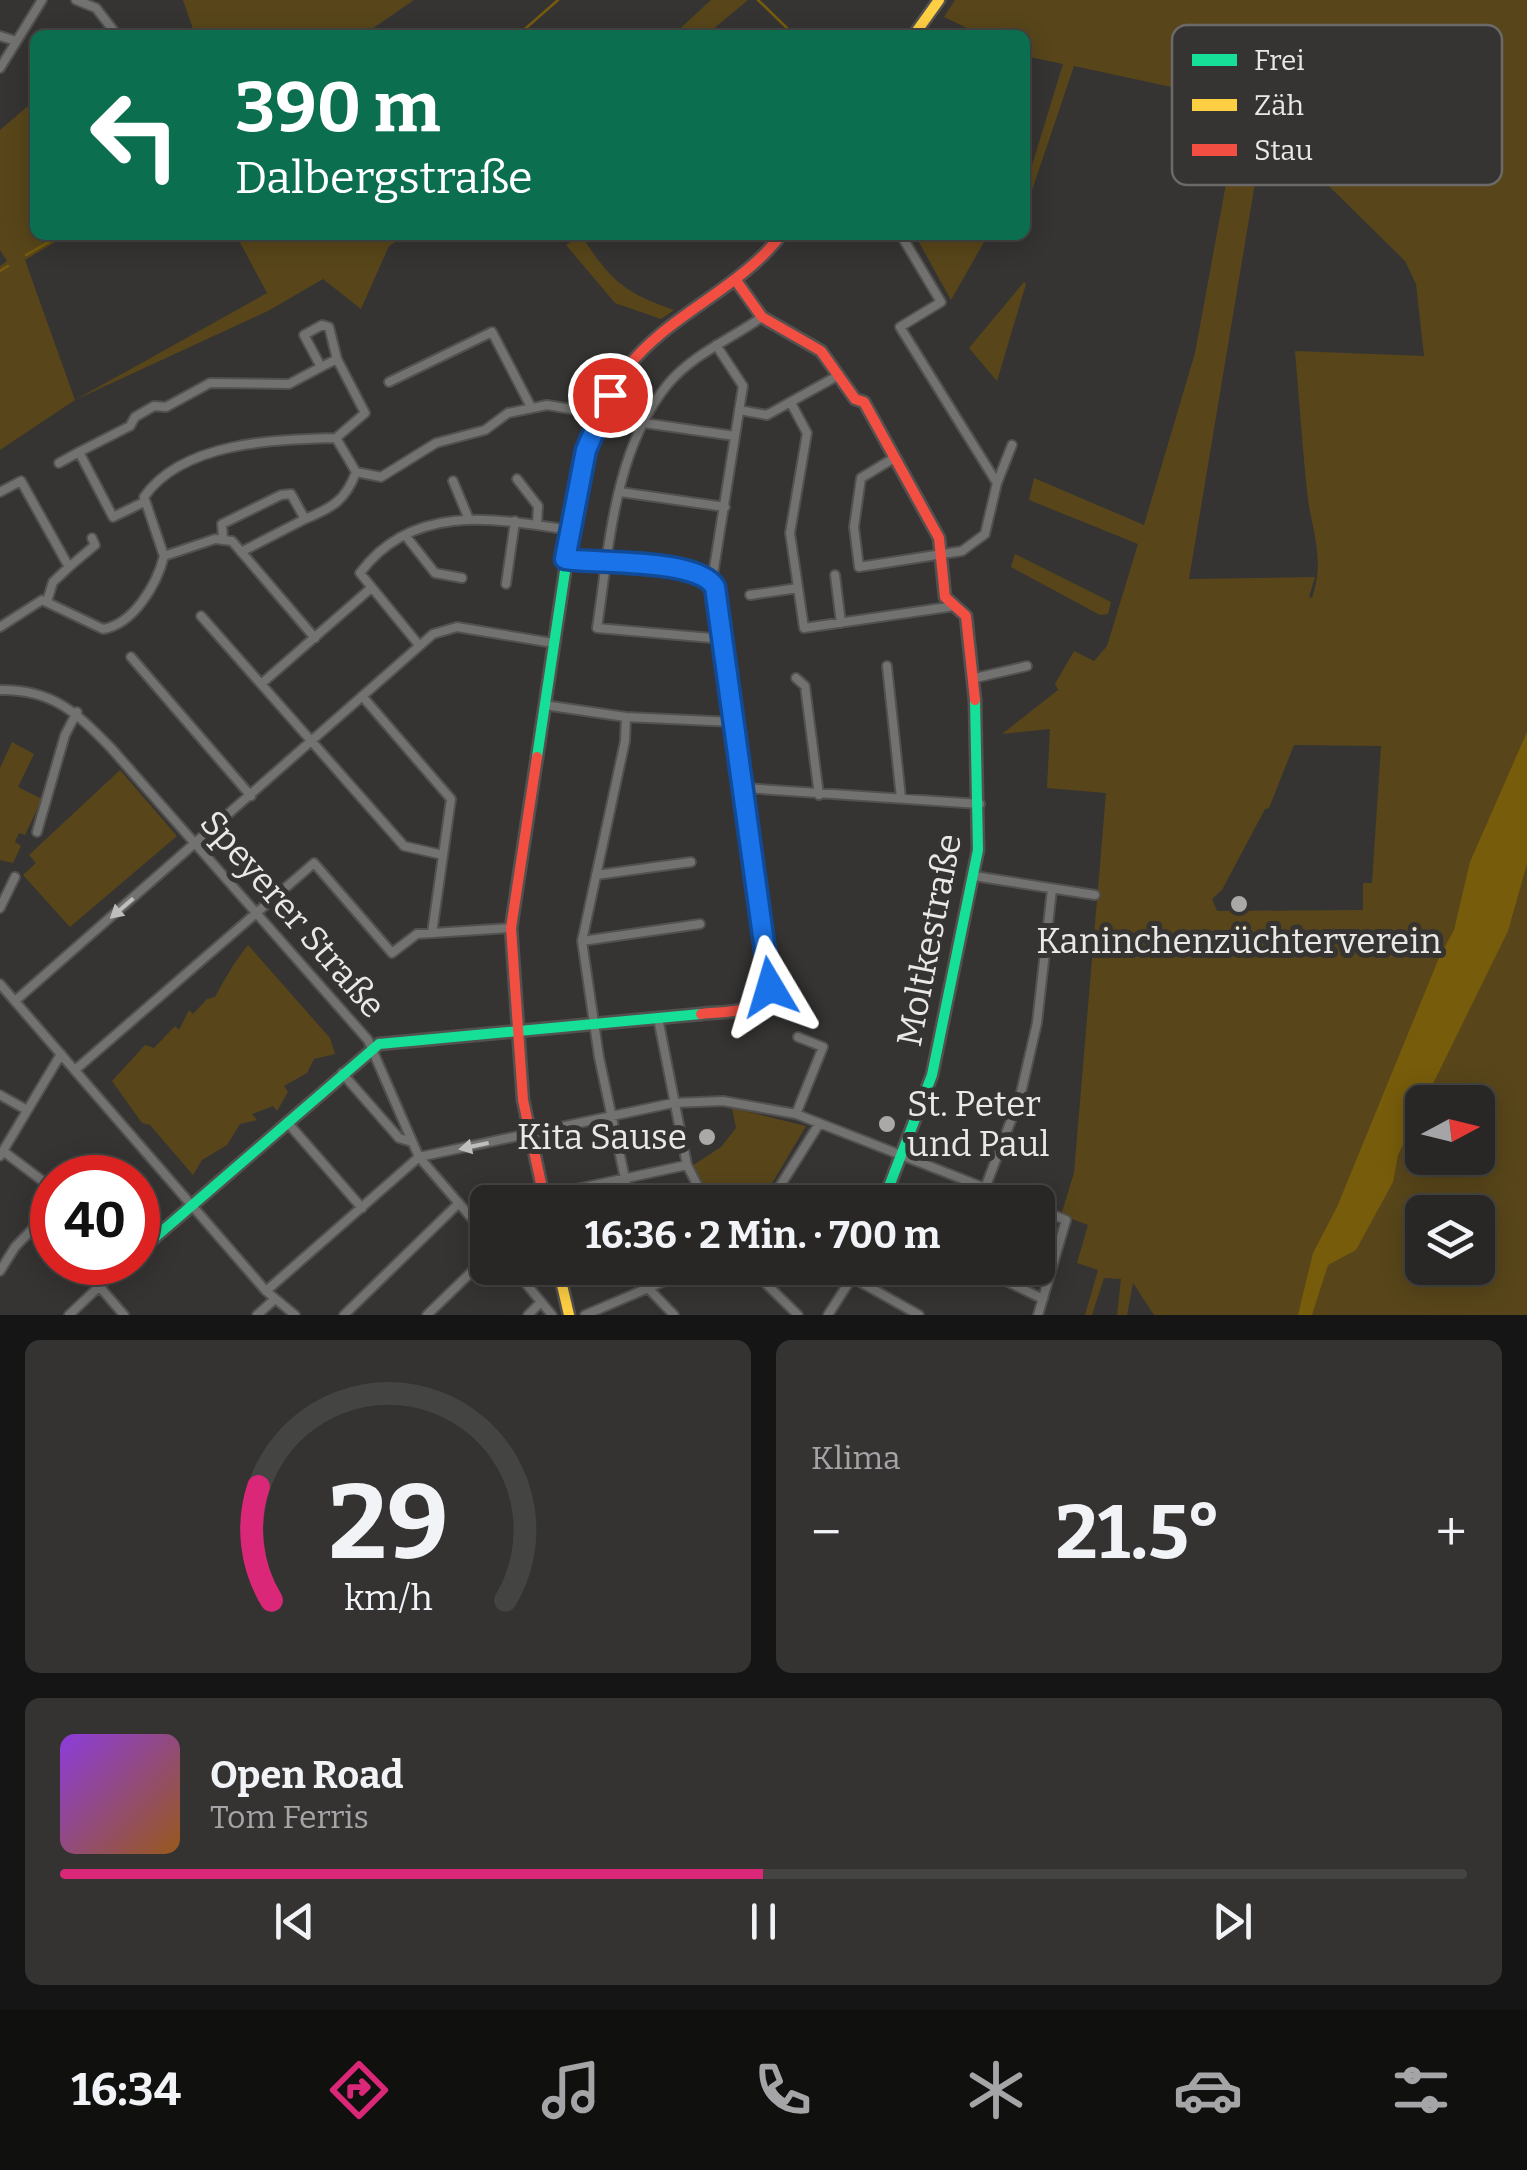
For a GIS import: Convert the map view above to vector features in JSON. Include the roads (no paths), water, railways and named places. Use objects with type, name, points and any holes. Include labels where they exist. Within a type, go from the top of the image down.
[{"type":"street","points":[[0,68],[42,0]]},
{"type":"street","points":[[76,0],[96,8],[113,30]]},
{"type":"street","points":[[918,30],[940,0]]},
{"type":"street","points":[[0,36],[16,41]]},
{"type":"street","points":[[541,1185],[529,1134],[516,1031],[511,928],[580,472],[600,414],[622,375],[660,333],[737,282],[777,240]]},
{"type":"street","points":[[904,240],[941,302],[900,327],[997,483]]},
{"type":"street","points":[[723,639],[597,628],[620,492],[644,423],[668,384],[716,345],[762,316],[737,282]]},
{"type":"street","name":"Moltkestraße","points":[[762,316],[821,351],[855,399],[864,402],[939,538],[945,598],[966,616],[974,678],[980,804],[974,876],[932,1076],[890,1185]]},
{"type":"street","points":[[79,452],[113,517],[142,503],[147,492],[192,460],[274,439],[336,438],[365,412],[337,358],[329,327],[304,335],[321,367]]},
{"type":"street","points":[[389,382],[492,332],[531,407]]},
{"type":"street","points":[[160,1232],[372,1047],[750,1009],[765,1000],[770,987],[745,788],[712,581],[742,386],[716,345]]},
{"type":"street","points":[[59,463],[130,426],[135,417],[154,406],[166,407],[210,383],[289,384],[337,358]]},
{"type":"street","points":[[739,410],[767,415],[838,375]]},
{"type":"street","points":[[791,403],[807,433],[790,534],[804,628],[955,606]]},
{"type":"street","points":[[336,438],[356,472],[381,477],[436,443],[484,430],[508,413],[531,407],[600,414]]},
{"type":"street","points":[[644,423],[736,436]]},
{"type":"street","points":[[894,458],[861,478],[854,527],[859,567],[962,551],[985,534],[997,483],[1012,445]]},
{"type":"street","points":[[240,552],[348,495],[356,472]]},
{"type":"street","points":[[517,479],[538,506],[537,524]]},
{"type":"street","points":[[0,492],[21,481],[69,567]]},
{"type":"street","points":[[453,482],[468,516]]},
{"type":"street","points":[[620,492],[725,507]]},
{"type":"street","points":[[222,538],[222,524],[282,496],[291,494],[305,519]]},
{"type":"street","points":[[0,627],[36,602],[47,600],[92,625],[110,629],[146,597],[164,556],[142,503]]},
{"type":"street","points":[[420,645],[361,578],[361,570],[404,535],[468,516],[569,530]]},
{"type":"street","points":[[506,584],[514,522]]},
{"type":"street","points":[[404,535],[436,573],[462,578]]},
{"type":"street","points":[[47,600],[54,582],[96,546],[92,538]]},
{"type":"street","points":[[164,556],[222,538]]},
{"type":"street","points":[[222,538],[240,552],[314,638]]},
{"type":"street","points":[[565,559],[655,566],[712,581]]},
{"type":"street","points":[[835,575],[842,623]]},
{"type":"street","points":[[750,595],[798,588]]},
{"type":"street","points":[[261,684],[370,589]]},
{"type":"street","points":[[201,616],[404,846],[442,855]]},
{"type":"street","points":[[16,1002],[433,634],[457,627],[553,643]]},
{"type":"street","points":[[131,657],[252,796]]},
{"type":"street","points":[[887,666],[901,798]]},
{"type":"street","points":[[974,678],[1027,666]]},
{"type":"street","points":[[796,678],[805,686],[820,794]]},
{"type":"street","name":"Speyerer Straße","points":[[0,690],[47,694],[77,712],[195,844],[372,1047],[420,1157],[468,1214]]},
{"type":"street","points":[[362,696],[451,800],[432,933]]},
{"type":"street","points":[[544,706],[626,716],[732,722]]},
{"type":"street","points":[[37,832],[65,736],[77,712]]},
{"type":"street","points":[[626,716],[625,741],[582,940],[610,1116],[626,1185]]},
{"type":"street","points":[[745,788],[980,804]]},
{"type":"street","points":[[596,875],[691,862]]},
{"type":"street","points":[[75,1070],[314,863],[392,954],[417,934],[511,928]]},
{"type":"street","points":[[0,908],[15,876]]},
{"type":"street","points":[[974,876],[1095,895]]},
{"type":"street","points":[[986,1185],[1020,1096],[1037,1023],[1052,889]]},
{"type":"street","points":[[582,940],[700,924]]},
{"type":"street","points":[[0,984],[266,1291],[295,1315]]},
{"type":"street","points":[[658,1018],[687,1165],[697,1185]]},
{"type":"street","points":[[796,1114],[823,1047],[798,1037]]},
{"type":"street","points":[[30,1173],[1,1154],[61,1054]]},
{"type":"street","points":[[342,1073],[399,1138],[412,1142]]},
{"type":"street","points":[[0,1095],[25,1109]]},
{"type":"street","points":[[266,1291],[420,1157],[674,1102],[723,1101],[796,1114],[977,1185]]},
{"type":"street","points":[[286,1122],[362,1208]]},
{"type":"street","points":[[781,1185],[819,1124]]},
{"type":"street","points":[[600,1185],[687,1165]]},
{"type":"street","points":[[344,1315],[459,1203]]},
{"type":"street","points":[[1055,1216],[1066,1220],[1055,1258]]},
{"type":"street","points":[[0,1271],[30,1232]]},
{"type":"street","points":[[427,1315],[470,1273]]},
{"type":"street","points":[[527,1285],[552,1315]]},
{"type":"street","points":[[562,1285],[569,1315]]},
{"type":"street","points":[[647,1285],[674,1315]]},
{"type":"street","points":[[585,1315],[655,1285]]},
{"type":"street","points":[[767,1285],[798,1315]]},
{"type":"street","points":[[828,1315],[849,1285]]},
{"type":"street","points":[[866,1285],[919,1315]]},
{"type":"street","points":[[1014,1285],[1043,1299]]},
{"type":"street","points":[[1038,1315],[1047,1285]]},
{"type":"street","points":[[70,1315],[99,1286],[124,1315]]},
{"type":"street","points":[[257,1315],[276,1300]]},
{"type":"street","points":[[528,1315],[541,1302]]},
{"type":"waterway","points":[[524,30],[558,0]]},
{"type":"waterway","points":[[758,0],[787,28]]},
{"type":"waterway","points":[[26,255],[52,240]]},
{"type":"waterway","points":[[0,271],[8,266]]},
{"type":"place","name":"Kaninchenzüchterverein","points":[[1239,904]]},
{"type":"place","name":"St. Peter und Paul","points":[[887,1124]]},
{"type":"place","name":"Kita Sause","points":[[707,1137]]}]
